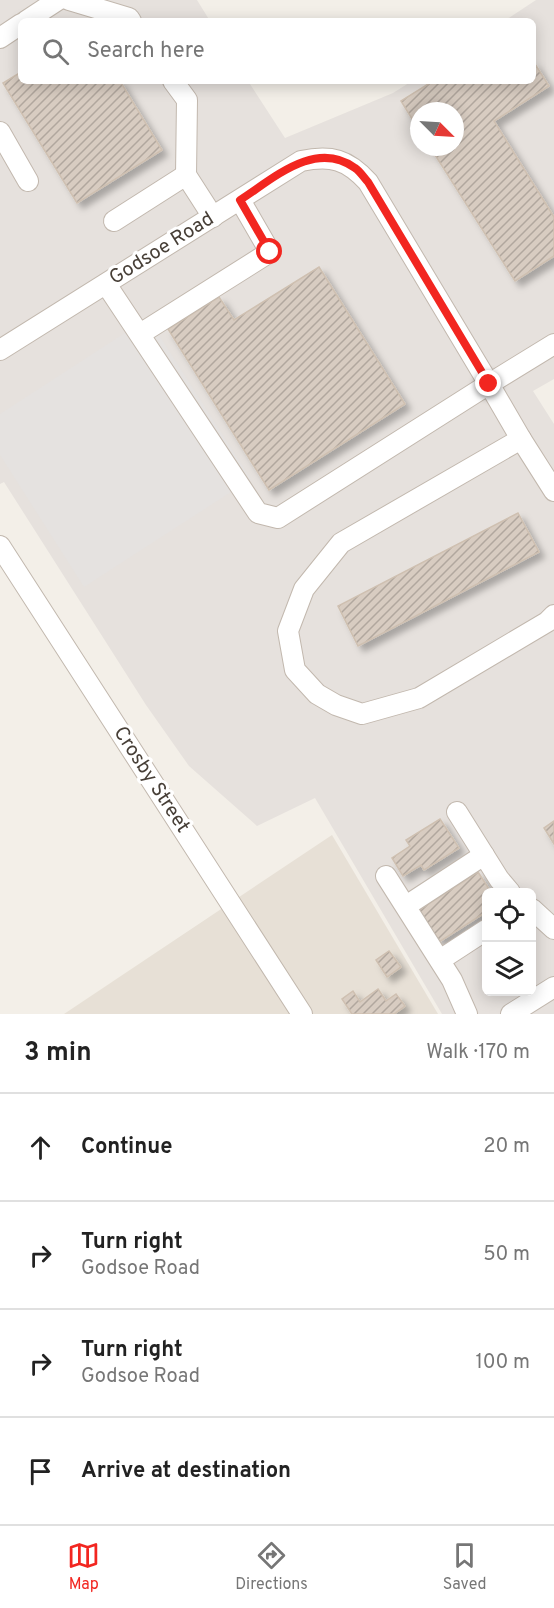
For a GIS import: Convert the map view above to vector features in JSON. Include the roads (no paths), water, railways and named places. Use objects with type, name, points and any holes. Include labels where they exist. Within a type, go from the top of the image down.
[{"type":"street","points":[[31,18],[58,0]]},
{"type":"street","points":[[69,0],[129,18]]},
{"type":"street","points":[[0,38],[18,26]]},
{"type":"street","points":[[176,84],[187,100],[186,175],[213,217]]},
{"type":"street","points":[[0,132],[28,181]]},
{"type":"street","name":"Godsoe Road","points":[[0,350],[301,161],[319,157],[337,160],[355,168],[368,182],[521,440],[554,490]]},
{"type":"street","points":[[114,221],[186,175]]},
{"type":"street","points":[[140,334],[270,252],[240,200]]},
{"type":"street","points":[[106,284],[258,513],[278,518],[554,344]]},
{"type":"street","points":[[521,440],[340,543],[304,589],[288,631],[295,670],[317,694],[336,705],[362,714],[419,698],[547,622],[554,615]]},
{"type":"street","name":"Crosby Street","points":[[0,546],[302,1014]]},
{"type":"street","points":[[457,812],[507,888]]},
{"type":"street","points":[[406,906],[484,855]]},
{"type":"street","points":[[386,876],[440,960],[467,1014]]},
{"type":"street","points":[[536,913],[554,929]]},
{"type":"street","points":[[440,960],[482,933]]},
{"type":"street","points":[[511,1014],[554,987]]}]
